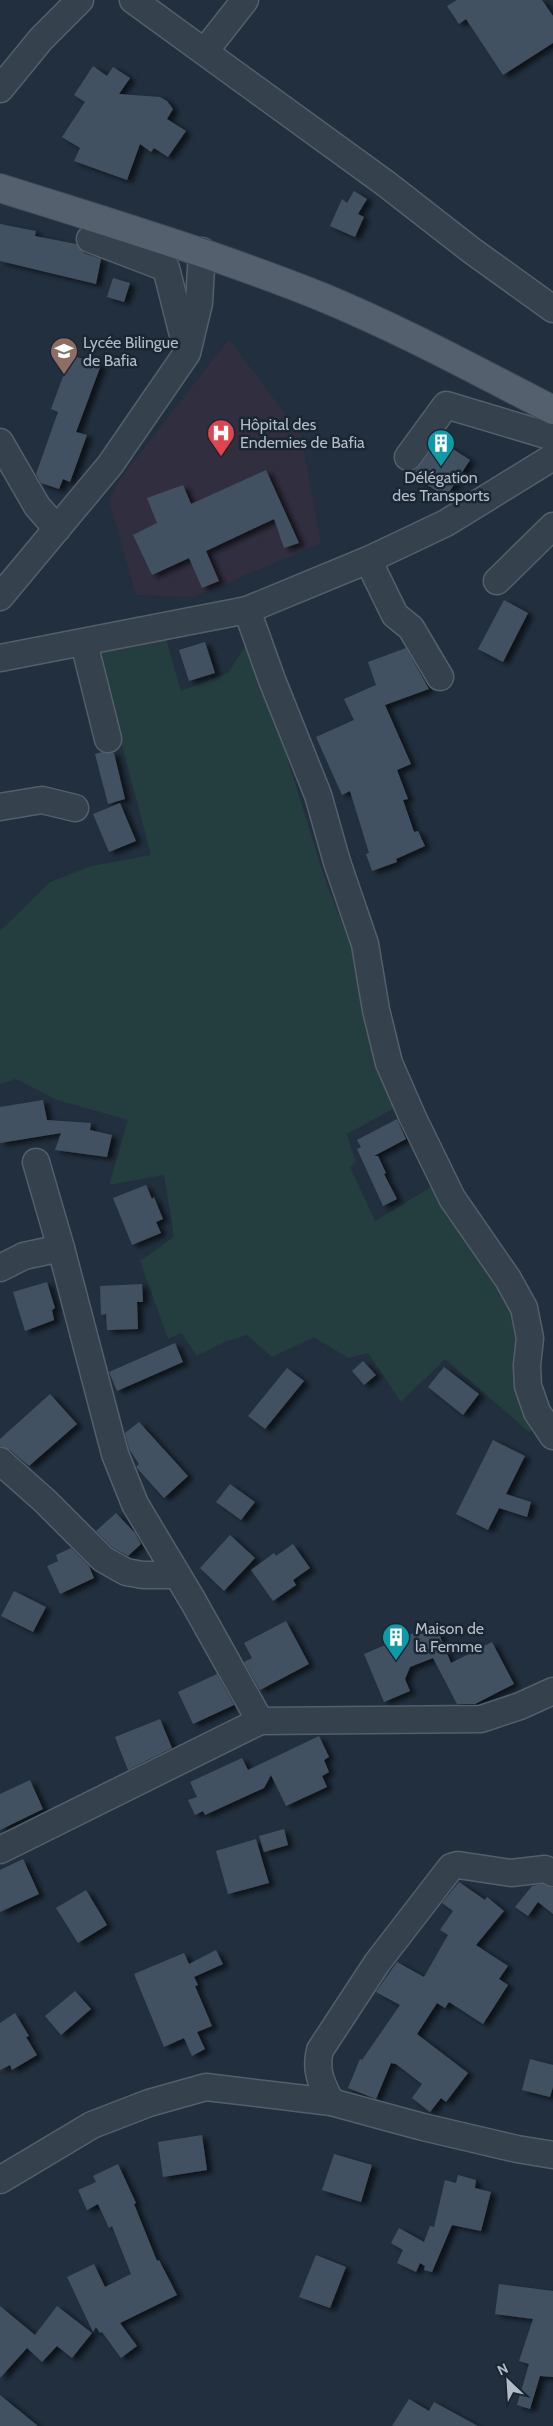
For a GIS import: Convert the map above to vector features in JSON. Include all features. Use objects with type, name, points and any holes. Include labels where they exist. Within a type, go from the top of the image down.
[{"type":"main road","points":[[0,188],[202,251],[323,298],[412,338],[553,410]]},
{"type":"street","points":[[0,89],[42,39],[80,0]]},
{"type":"street","points":[[133,0],[378,177],[471,250],[553,309]]},
{"type":"street","points":[[205,51],[245,0]]},
{"type":"street","points":[[90,239],[166,268],[188,353]]},
{"type":"street","points":[[0,597],[110,465],[188,353],[198,303],[202,251]]},
{"type":"street","points":[[408,457],[446,405],[553,437]]},
{"type":"street","points":[[0,442],[37,506],[57,529]]},
{"type":"street","points":[[0,658],[247,610],[368,560],[446,523],[553,457]]},
{"type":"street","points":[[497,581],[553,526]]},
{"type":"street","points":[[368,560],[395,615],[412,628],[440,677]]},
{"type":"street","points":[[247,610],[268,671],[318,795],[337,862],[365,944],[376,1010],[389,1063],[413,1118],[452,1198],[508,1279],[524,1308],[530,1338],[527,1365],[528,1386],[537,1412],[553,1436]]},
{"type":"street","points":[[84,643],[108,739]]},
{"type":"street","points":[[0,807],[42,800],[75,808]]},
{"type":"street","points":[[36,1162],[61,1248],[115,1454],[135,1504],[260,1720]]},
{"type":"street","points":[[0,1268],[24,1256],[61,1248]]},
{"type":"street","points":[[0,1461],[45,1501],[103,1559],[126,1572],[143,1575],[177,1575]]},
{"type":"street","points":[[0,1850],[260,1720],[481,1719],[520,1706],[553,1690]]},
{"type":"street","points":[[331,2102],[319,2079],[317,2062],[320,2050],[377,1963],[451,1867],[458,1865],[511,1873],[545,1870],[553,1873]]},
{"type":"street","points":[[0,2180],[92,2125],[149,2103],[206,2087],[331,2102],[423,2127],[517,2149],[553,2155]]},
{"type":"shaded area","name":"Hôpital des Endemies de Bafia","points":[[229,339],[301,435],[321,543],[195,597],[136,595],[109,501],[120,479]]},
{"type":"green space","points":[[166,639],[181,691],[228,673],[250,639],[326,882],[352,947],[400,1105],[347,1134],[356,1162],[350,1167],[375,1221],[439,1182],[513,1299],[539,1425],[529,1432],[445,1359],[401,1402],[368,1353],[348,1358],[314,1337],[272,1357],[247,1335],[225,1342],[197,1356],[181,1333],[168,1339],[140,1261],[174,1237],[164,1175],[109,1185],[128,1120],[57,1100],[16,1079],[0,1084],[0,931],[50,882],[91,866],[151,855],[97,651]]},
{"type":"building","points":[[457,0],[542,0],[553,16],[553,43],[503,75],[466,19],[459,24],[447,6]]},
{"type":"building","points":[[93,66],[107,76],[113,67],[130,78],[119,94],[160,97],[167,101],[173,109],[167,119],[186,131],[168,157],[154,148],[151,152],[140,144],[127,180],[74,161],[80,148],[62,137],[85,102],[74,95]]},
{"type":"building","points":[[354,191],[367,199],[358,214],[364,217],[355,237],[330,226],[342,199],[347,203]]},
{"type":"building","points":[[0,224],[36,231],[35,236],[76,244],[84,253],[101,259],[96,284],[0,261]]},
{"type":"building","points":[[113,278],[130,283],[124,302],[107,297]]},
{"type":"building","points":[[71,355],[101,365],[76,432],[87,435],[70,482],[63,479],[59,489],[41,483],[36,474],[58,412],[51,409]]},
{"type":"building","name":"Délégation des Transports","points":[[439,440],[470,460],[446,497],[412,475]]},
{"type":"building","points":[[266,470],[299,543],[284,548],[274,519],[206,551],[219,581],[202,588],[189,558],[152,575],[133,535],[157,523],[147,498],[183,485],[191,504]]},
{"type":"building","points":[[504,600],[528,613],[503,662],[478,649]]},
{"type":"building","points":[[205,642],[215,673],[189,681],[179,650]]},
{"type":"building","points":[[406,648],[429,689],[385,705],[411,764],[397,770],[408,799],[403,800],[414,832],[418,831],[425,846],[396,859],[397,862],[372,871],[366,854],[369,853],[350,791],[342,795],[316,737],[354,720],[344,699],[376,685],[368,662]]},
{"type":"building","points":[[102,752],[114,753],[125,799],[108,804],[95,754]]},
{"type":"building","points":[[120,803],[136,841],[109,852],[93,814]]},
{"type":"building","points":[[43,1100],[47,1120],[91,1123],[90,1130],[112,1135],[107,1157],[55,1150],[61,1133],[0,1143],[0,1107]]},
{"type":"building","points":[[397,1119],[406,1139],[374,1156],[378,1156],[386,1173],[384,1174],[397,1199],[383,1206],[357,1149],[361,1147],[357,1140]]},
{"type":"building","points":[[146,1185],[152,1199],[154,1197],[163,1219],[156,1222],[161,1233],[132,1245],[113,1198]]},
{"type":"building","points":[[47,1282],[55,1308],[52,1310],[54,1320],[25,1331],[13,1292]]},
{"type":"building","points":[[142,1284],[143,1302],[137,1302],[138,1329],[107,1330],[106,1314],[101,1315],[100,1286]]},
{"type":"building","points":[[175,1343],[183,1362],[117,1391],[109,1372]]},
{"type":"building","points":[[363,1361],[376,1375],[364,1385],[352,1371]]},
{"type":"building","points":[[444,1367],[479,1394],[463,1415],[428,1387]]},
{"type":"building","points":[[287,1368],[304,1381],[265,1429],[248,1416]]},
{"type":"building","points":[[50,1394],[77,1424],[29,1466],[10,1450],[0,1446],[0,1439]]},
{"type":"building","points":[[139,1422],[188,1476],[164,1498],[136,1467],[139,1464],[129,1449],[125,1433]]},
{"type":"building","points":[[493,1440],[525,1456],[506,1494],[531,1502],[527,1517],[499,1508],[488,1530],[456,1514]]},
{"type":"building","points":[[230,1484],[255,1502],[241,1520],[216,1502]]},
{"type":"building","points":[[116,1513],[135,1533],[141,1544],[128,1556],[112,1547],[96,1531]]},
{"type":"building","points":[[230,1535],[255,1558],[224,1591],[200,1568]]},
{"type":"building","points":[[293,1544],[310,1568],[293,1580],[296,1585],[273,1601],[251,1570],[274,1553],[276,1556]]},
{"type":"building","points":[[71,1548],[89,1566],[94,1578],[60,1594],[47,1566],[58,1561],[56,1555]]},
{"type":"building","points":[[14,1591],[46,1607],[33,1632],[1,1616]]},
{"type":"building","points":[[286,1621],[309,1664],[260,1690],[244,1662],[252,1658],[244,1643]]},
{"type":"building","points":[[435,1624],[451,1663],[492,1642],[514,1684],[475,1704],[457,1704],[433,1658],[410,1667],[405,1679],[410,1691],[384,1702],[364,1654]]},
{"type":"building","points":[[217,1674],[234,1705],[193,1724],[178,1692]]},
{"type":"building","points":[[160,1719],[172,1748],[128,1770],[115,1737]]},
{"type":"building","points":[[319,1736],[329,1757],[324,1760],[329,1772],[322,1776],[327,1787],[286,1806],[271,1775],[264,1788],[205,1815],[203,1811],[195,1815],[188,1800],[197,1797],[190,1782],[242,1758],[248,1770]]},
{"type":"building","points":[[30,1780],[43,1809],[0,1830],[0,1794]]},
{"type":"building","points":[[284,1829],[288,1845],[264,1852],[259,1836]]},
{"type":"building","points":[[256,1839],[269,1883],[228,1894],[216,1851]]},
{"type":"building","points":[[23,1859],[39,1894],[0,1912],[0,1870]]},
{"type":"building","points":[[459,1882],[485,1900],[487,1897],[504,1911],[476,1945],[508,1966],[499,1979],[508,1985],[483,2024],[449,2002],[445,2008],[437,2003],[417,2034],[468,2073],[446,2102],[441,2098],[430,2112],[412,2098],[422,2084],[396,2064],[391,2063],[376,2099],[348,2088],[360,2059],[362,2060],[400,2005],[376,1992],[397,1962],[424,1977],[448,1935],[440,1930],[453,1911],[442,1903]]},
{"type":"building","points":[[542,1884],[553,1888],[553,1914],[538,1902],[528,1916],[515,1907],[532,1886]]},
{"type":"building","points":[[86,1890],[107,1925],[78,1943],[56,1908]]},
{"type":"building","points":[[216,1950],[223,1964],[194,1977],[198,1985],[195,1986],[212,2026],[197,2032],[205,2049],[192,2056],[184,2038],[164,2047],[134,1974],[184,1953],[189,1964]]},
{"type":"building","points":[[75,1991],[91,2009],[61,2035],[45,2016]]},
{"type":"building","points":[[15,2013],[29,2036],[26,2037],[37,2055],[12,2070],[10,2065],[0,2070],[0,2023]]},
{"type":"building","points":[[530,2059],[553,2065],[553,2087],[550,2097],[522,2090]]},
{"type":"building","points":[[202,2135],[207,2170],[163,2177],[158,2142]]},
{"type":"building","points":[[334,2154],[372,2165],[361,2202],[322,2190]]},
{"type":"building","points":[[118,2164],[136,2203],[134,2204],[157,2261],[159,2260],[177,2295],[120,2323],[137,2346],[121,2358],[102,2332],[100,2333],[96,2327],[93,2332],[67,2277],[94,2264],[105,2287],[131,2274],[112,2226],[109,2228],[98,2204],[87,2210],[78,2190],[96,2182],[93,2176]]},
{"type":"building","points":[[458,2175],[476,2180],[475,2188],[491,2192],[481,2231],[452,2225],[432,2272],[424,2270],[425,2266],[420,2263],[416,2272],[397,2263],[403,2250],[391,2243],[399,2228],[424,2242],[430,2226],[434,2227],[445,2180],[456,2183]]},
{"type":"building","points":[[316,2255],[346,2267],[330,2308],[299,2297]]},
{"type":"building","points":[[499,2284],[553,2291],[553,2377],[540,2376],[530,2409],[517,2405],[529,2364],[519,2361],[533,2319],[495,2314]]},
{"type":"building","points":[[0,2306],[35,2335],[57,2306],[92,2333],[72,2358],[57,2346],[42,2362],[27,2348],[0,2378]]},
{"type":"building","points":[[0,2395],[38,2426],[0,2426]]},
{"type":"building","points":[[409,2399],[429,2411],[434,2402],[478,2426],[392,2426]]},
{"type":"place","name":"Lycée Bilingue de Bafia","points":[[64,375]]},
{"type":"place","name":"Hôpital des Endemies de Bafia","points":[[221,457]]},
{"type":"place","name":"Délégation des Transports","points":[[441,467]]},
{"type":"place","name":"Maison de la Femme","points":[[396,1661]]}]
